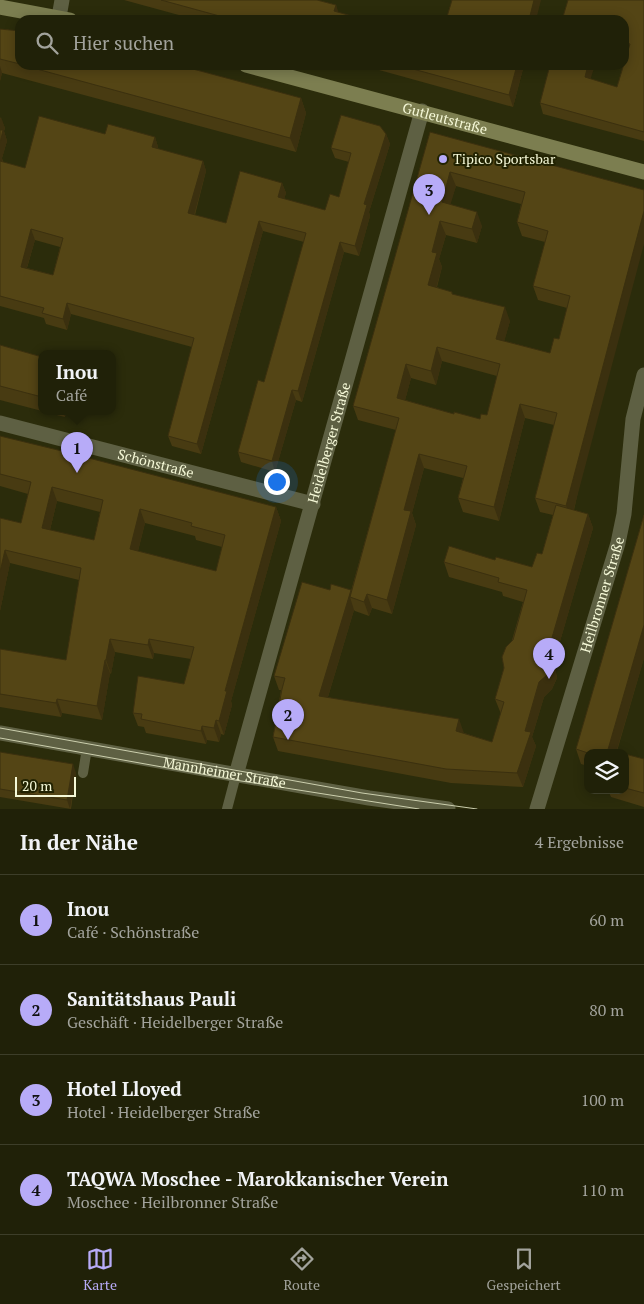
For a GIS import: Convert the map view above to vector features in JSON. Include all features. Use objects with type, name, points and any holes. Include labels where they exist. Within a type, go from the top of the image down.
[{"type":"main road","points":[[0,7],[43,15]]},
{"type":"main road","name":"Gutleutstraße","points":[[265,70],[644,172]]},
{"type":"street","points":[[62,0],[64,15]]},
{"type":"street","name":"Heidelberger Straße","points":[[236,775],[422,111]]},
{"type":"street","name":"Heilbronner Straße","points":[[537,809],[618,543],[624,514],[633,418],[644,375]]},
{"type":"street","name":"Schönstraße","points":[[0,423],[313,504]]},
{"type":"street","name":"Mannheimer Straße","points":[[0,733],[370,798],[448,809]]},
{"type":"lane","points":[[83,773],[86,748]]},
{"type":"lane","points":[[226,809],[236,775]]},
{"type":"building","points":[[161,0],[317,0],[336,5],[334,11],[348,15],[216,15]]},
{"type":"building","points":[[452,0],[534,0],[530,15],[448,15]]},
{"type":"building","points":[[568,0],[644,0],[644,132],[540,103],[549,70],[587,70],[585,77],[617,87],[622,70],[629,70],[629,15],[564,15]]},
{"type":"building","points":[[0,29],[15,30],[15,63],[0,59]]},
{"type":"building","points":[[40,70],[197,70],[301,98],[290,138]]},
{"type":"building","points":[[416,70],[516,70],[509,95]]},
{"type":"building","points":[[341,115],[380,126],[386,134],[364,204],[367,205],[355,246],[340,242],[298,391],[292,390],[272,461],[238,452],[258,380],[264,382],[306,233],[259,221],[197,444],[168,436],[194,338],[67,303],[63,319],[42,313],[44,308],[0,296],[0,161],[25,168],[39,116],[105,134],[108,124],[155,137],[152,147],[203,161],[188,213],[226,223],[240,171],[282,183],[278,197],[325,210],[330,194],[339,197],[351,153],[331,148]],"holes":[[[31,229],[63,238],[53,275],[21,267]]]},
{"type":"building","points":[[0,130],[3,130],[0,143]]},
{"type":"building","points":[[430,132],[644,190],[644,211],[566,506],[535,498],[557,413],[520,404],[494,507],[458,498],[467,466],[419,454],[404,510],[411,511],[387,600],[367,594],[364,602],[350,597],[399,418],[353,406]],"holes":[[[450,172],[525,192],[517,222],[548,231],[533,286],[570,296],[559,339],[554,338],[550,353],[496,339],[505,307],[452,294],[452,292],[428,285],[437,253],[432,252],[440,221],[472,229],[477,212],[442,202]],[[437,347],[500,364],[487,415],[481,414],[480,419],[454,412],[454,414],[397,398],[406,364],[431,371]]]},
{"type":"building","points":[[0,345],[38,356],[38,396],[0,386]]},
{"type":"building","points":[[0,436],[276,507],[225,691],[227,691],[219,721],[216,720],[214,728],[202,726],[201,731],[141,719],[142,714],[133,713],[138,676],[184,684],[194,647],[149,639],[148,645],[110,639],[97,706],[57,699],[56,703],[0,694],[0,649],[66,660],[81,568],[5,550],[0,572],[0,518],[21,523],[31,482],[0,474]],"holes":[[[52,487],[103,500],[94,540],[42,528]],[[140,509],[192,523],[191,526],[225,535],[216,571],[130,549]]]},
{"type":"building","points":[[556,505],[588,514],[549,648],[552,663],[547,675],[539,682],[525,731],[531,732],[517,773],[446,769],[273,737],[285,678],[274,676],[302,582],[330,590],[331,584],[351,590],[319,696],[459,719],[456,731],[492,742],[504,702],[495,699],[504,668],[502,657],[506,647],[513,640],[527,590],[498,582],[499,578],[444,562],[449,546],[495,560],[496,557],[532,567],[537,553],[542,554]]},
{"type":"building","points":[[644,515],[644,625],[608,749],[584,749],[584,752],[576,749]]},
{"type":"building","points":[[0,752],[73,764],[67,800],[0,789]]},
{"type":"building","points":[[629,755],[644,759],[644,793],[629,789]]},
{"type":"tram line","points":[[0,728],[362,793],[477,809]]},
{"type":"tram line","points":[[0,738],[235,780],[419,809]]},
{"type":"place","name":"Tipico Sportsbar","points":[[443,159]]},
{"type":"place","name":"Hotel Lloyed","points":[[429,215]]},
{"type":"place","name":"Inou","points":[[77,473]]},
{"type":"place","name":"TAQWA Moschee - Marokkanischer Verein","points":[[549,679]]},
{"type":"place","name":"Sanitätshaus Pauli","points":[[288,740]]}]
